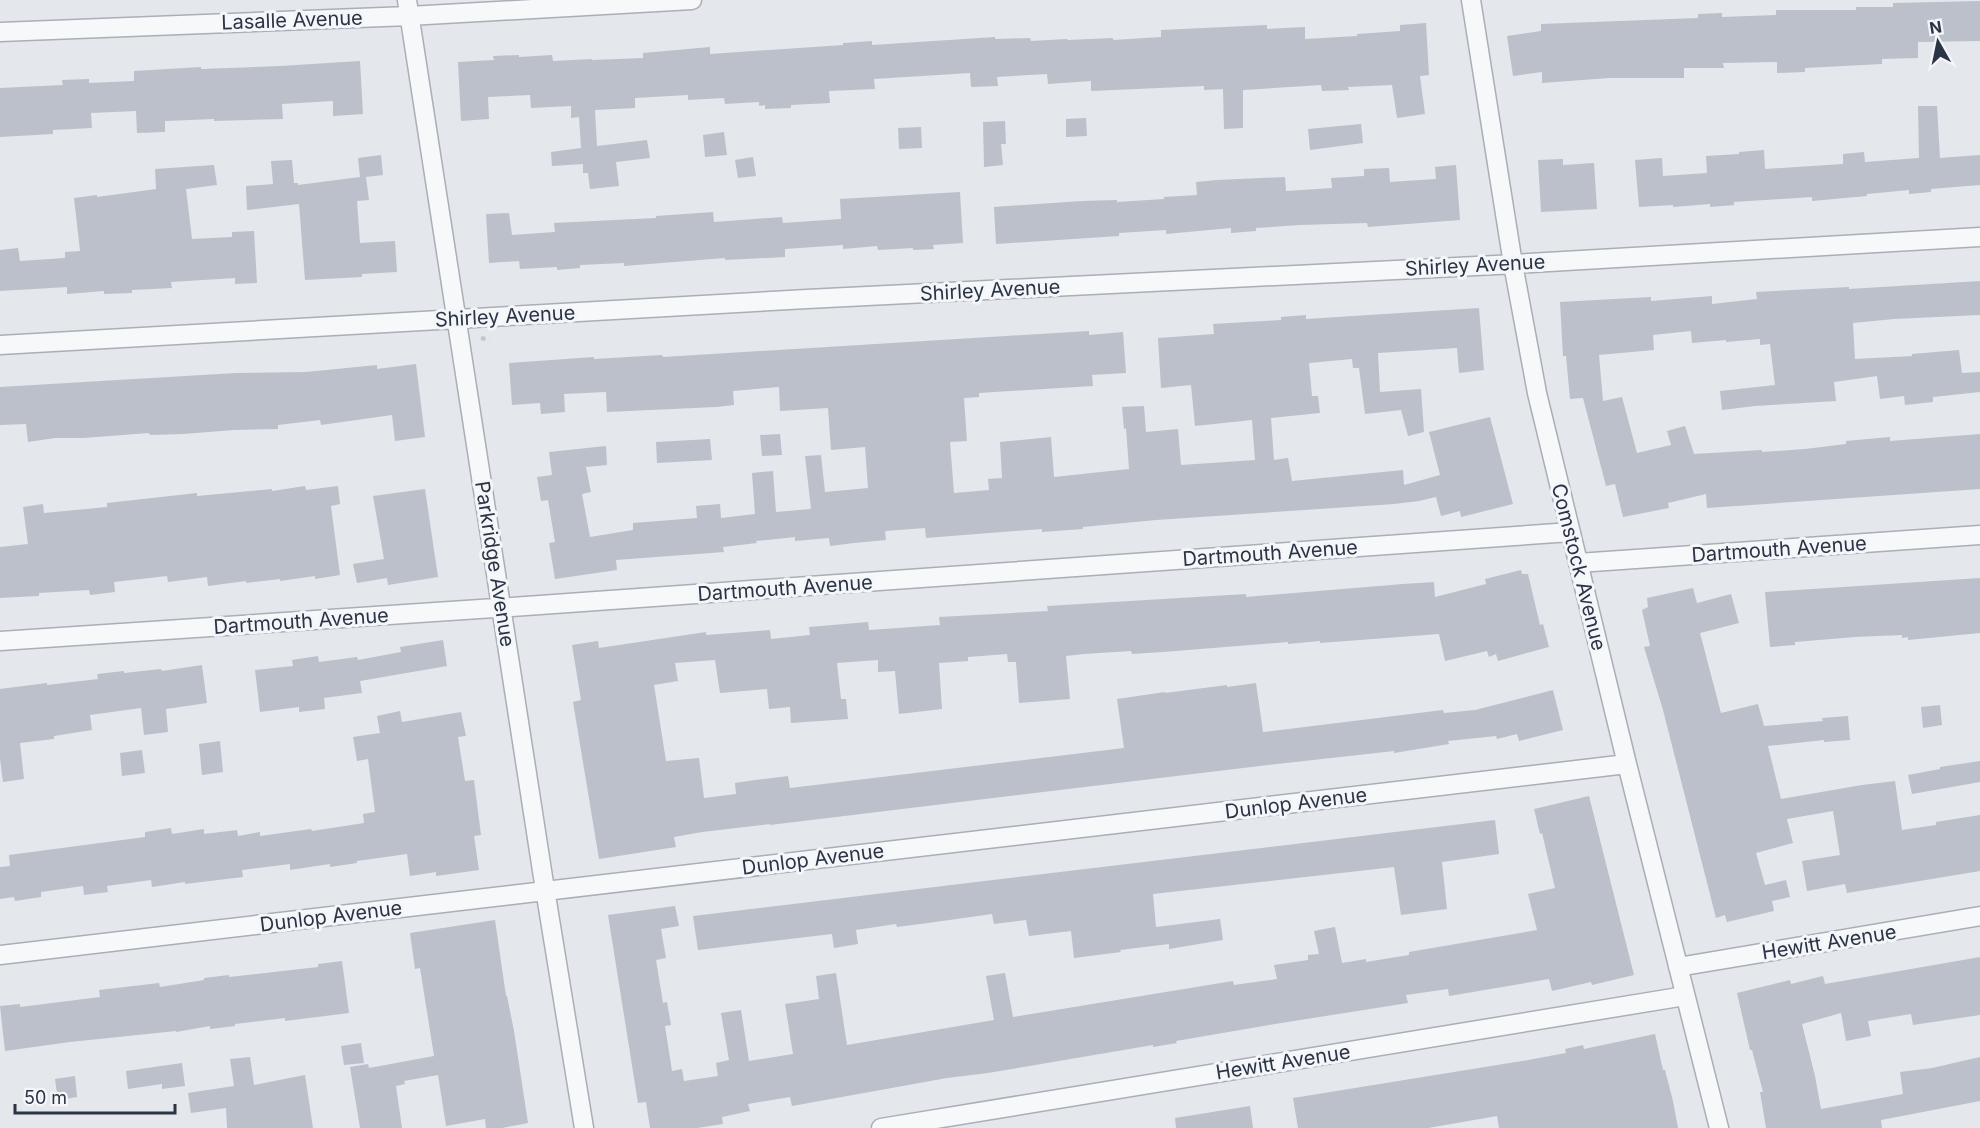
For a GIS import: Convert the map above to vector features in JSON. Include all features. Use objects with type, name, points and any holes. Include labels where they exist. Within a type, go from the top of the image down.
[{"type":"street","name":"Lasalle Avenue","points":[[0,32],[408,8],[692,0]]},
{"type":"street","name":"Comstock Avenue","points":[[1471,0],[1513,264],[1537,393],[1627,764],[1719,1128]]},
{"type":"street","name":"Parkridge Avenue","points":[[408,8],[584,1128]]},
{"type":"street","name":"Shirley Avenue","points":[[0,345],[783,300],[1513,264],[1980,237]]},
{"type":"street","name":"Dartmouth Avenue","points":[[0,641],[502,608],[1571,532]]},
{"type":"street","name":"Dartmouth Avenue","points":[[1578,563],[1980,535]]},
{"type":"street","name":"Dunlop Avenue","points":[[0,955],[1627,764]]},
{"type":"street","name":"Hewitt Avenue","points":[[1678,967],[1980,916]]},
{"type":"street","name":"Hewitt Avenue","points":[[882,1128],[1686,996]]},
{"type":"building","points":[[1980,1],[1980,41],[1918,42],[1918,58],[1882,59],[1882,64],[1805,68],[1805,72],[1777,73],[1777,62],[1723,63],[1724,68],[1684,68],[1684,78],[1609,78],[1542,83],[1542,72],[1513,76],[1507,36],[1541,31],[1541,24],[1698,18],[1698,14],[1722,13],[1722,17],[1776,15],[1776,10],[1856,10],[1856,7],[1893,7],[1893,3]]},
{"type":"building","points":[[1426,23],[1429,75],[1420,76],[1425,114],[1397,118],[1392,85],[1322,91],[1321,85],[1243,90],[1243,128],[1224,129],[1223,89],[1204,90],[1204,86],[1091,91],[1091,81],[1048,84],[1047,74],[997,77],[998,86],[971,87],[970,73],[874,79],[875,89],[829,91],[830,103],[791,105],[791,108],[765,109],[765,105],[759,106],[759,102],[725,104],[724,98],[688,100],[688,95],[635,98],[635,108],[595,110],[597,146],[647,140],[650,158],[616,162],[619,186],[590,189],[588,173],[583,173],[583,164],[552,166],[551,152],[581,148],[579,117],[571,118],[571,106],[531,108],[530,95],[488,97],[489,119],[461,121],[458,62],[494,60],[493,56],[552,55],[553,61],[592,60],[643,58],[643,53],[710,47],[710,54],[872,41],[872,45],[995,37],[995,39],[1030,38],[1031,41],[1113,38],[1113,40],[1161,37],[1161,30],[1267,25],[1267,29],[1305,27],[1305,39],[1400,31],[1400,25]]},
{"type":"building","points":[[360,61],[363,114],[333,116],[333,101],[282,104],[283,119],[165,121],[165,132],[137,133],[136,111],[91,113],[92,128],[53,130],[53,134],[0,137],[0,88],[63,85],[62,80],[89,79],[89,83],[134,81],[134,71]]},
{"type":"building","points":[[1918,106],[1937,106],[1940,158],[1980,155],[1980,185],[1931,189],[1931,192],[1909,194],[1909,190],[1812,201],[1812,197],[1734,202],[1734,205],[1710,207],[1710,204],[1639,207],[1635,160],[1662,158],[1663,176],[1707,173],[1706,156],[1764,150],[1765,169],[1843,164],[1843,154],[1864,152],[1865,162],[1919,158]]},
{"type":"building","points":[[1086,118],[1087,136],[1066,137],[1066,119]]},
{"type":"building","points":[[1005,121],[1006,144],[1001,144],[1003,165],[984,167],[983,122]]},
{"type":"building","points":[[1361,124],[1363,143],[1310,150],[1308,129]]},
{"type":"building","points":[[921,127],[922,148],[899,149],[898,128]]},
{"type":"building","points":[[724,132],[727,155],[705,157],[703,135]]},
{"type":"building","points":[[381,155],[383,175],[366,177],[369,200],[357,201],[360,243],[395,241],[397,272],[362,274],[362,277],[305,280],[299,204],[247,210],[246,186],[273,184],[271,161],[292,160],[294,183],[298,185],[360,177],[358,158]]},
{"type":"building","points":[[753,157],[756,176],[738,178],[735,160]]},
{"type":"building","points":[[1563,159],[1563,165],[1594,163],[1597,209],[1541,212],[1538,160]]},
{"type":"building","points":[[214,165],[217,185],[186,189],[192,239],[232,237],[232,232],[254,231],[257,283],[235,284],[235,278],[171,282],[172,288],[104,294],[104,291],[67,294],[67,287],[0,291],[0,250],[18,248],[20,261],[65,258],[65,252],[80,251],[74,198],[156,189],[155,169]]},
{"type":"building","points":[[1456,165],[1460,220],[1368,227],[1367,223],[1300,225],[1256,228],[1256,231],[1231,233],[1231,228],[1166,234],[1166,230],[1119,233],[1119,236],[996,244],[994,207],[1082,201],[1117,200],[1117,202],[1164,199],[1164,197],[1197,195],[1196,182],[1217,180],[1285,177],[1286,191],[1332,188],[1331,178],[1364,176],[1364,169],[1389,168],[1390,182],[1436,179],[1435,167]]},
{"type":"building","points":[[960,192],[963,243],[933,245],[934,249],[878,250],[877,246],[843,249],[843,245],[785,249],[785,257],[725,260],[725,258],[624,266],[624,263],[580,265],[580,268],[557,270],[557,267],[520,269],[519,261],[489,263],[486,214],[509,213],[512,235],[555,232],[554,223],[656,218],[656,216],[713,212],[714,222],[782,217],[783,223],[841,219],[840,199]]},
{"type":"building","points":[[1980,281],[1980,315],[1853,323],[1855,359],[1912,356],[1912,354],[1959,350],[1962,373],[1980,372],[1980,392],[1933,397],[1933,402],[1905,405],[1904,396],[1880,399],[1877,376],[1834,382],[1836,401],[1722,410],[1720,391],[1775,385],[1770,344],[1760,345],[1760,339],[1692,343],[1691,331],[1653,335],[1654,350],[1599,355],[1603,401],[1622,397],[1637,453],[1671,445],[1667,431],[1685,426],[1694,454],[1805,449],[1846,444],[1846,441],[1890,437],[1890,441],[1980,434],[1980,489],[1707,508],[1706,494],[1668,503],[1669,508],[1623,517],[1615,484],[1606,486],[1583,398],[1570,399],[1566,356],[1563,356],[1560,302],[1651,297],[1651,301],[1712,296],[1712,304],[1757,299],[1756,292]]},
{"type":"building","points":[[1479,308],[1484,370],[1459,373],[1457,348],[1378,353],[1380,392],[1421,389],[1424,432],[1408,436],[1401,410],[1365,414],[1359,368],[1353,368],[1352,359],[1309,363],[1312,396],[1318,396],[1320,413],[1271,418],[1274,460],[1288,458],[1292,481],[1403,470],[1404,485],[1440,475],[1429,432],[1490,417],[1513,504],[1461,517],[1460,511],[1441,516],[1436,497],[1394,504],[1156,520],[1042,532],[1042,529],[926,538],[925,528],[885,531],[886,540],[830,546],[829,538],[795,541],[795,537],[723,547],[724,552],[616,560],[617,570],[555,579],[549,543],[555,542],[548,500],[541,501],[537,477],[552,475],[549,452],[606,446],[607,465],[586,467],[591,492],[582,494],[590,537],[633,530],[633,523],[697,518],[696,506],[720,504],[721,518],[755,514],[752,473],[773,471],[776,512],[811,509],[805,456],[821,455],[825,492],[868,488],[865,447],[831,450],[828,408],[780,411],[779,387],[733,391],[734,405],[716,407],[607,412],[606,392],[564,394],[565,412],[541,414],[540,403],[512,405],[509,363],[594,357],[594,359],[662,355],[663,357],[1089,331],[1089,335],[1123,332],[1126,373],[1092,375],[1093,386],[979,393],[979,397],[964,398],[967,441],[950,442],[954,493],[989,490],[988,479],[1002,478],[1000,442],[1051,437],[1054,477],[1129,469],[1122,407],[1144,406],[1146,432],[1178,429],[1181,465],[1255,460],[1252,420],[1195,426],[1191,385],[1161,388],[1158,338],[1214,334],[1213,324],[1281,320],[1281,317],[1306,315],[1306,319]]},
{"type":"building","points":[[416,364],[425,437],[395,441],[392,415],[321,425],[320,420],[278,425],[278,429],[183,434],[150,435],[149,433],[55,438],[28,442],[26,424],[0,425],[0,387],[236,373],[306,372],[377,365],[377,369]]},
{"type":"building","points":[[780,434],[782,455],[762,456],[760,435]]},
{"type":"building","points":[[710,439],[712,460],[657,463],[656,442]]},
{"type":"building","points":[[305,486],[306,490],[338,486],[340,504],[331,506],[340,575],[315,579],[315,576],[208,586],[207,577],[168,582],[167,576],[114,582],[115,592],[90,595],[89,590],[0,598],[0,547],[28,544],[23,507],[43,504],[44,513],[107,507],[107,503],[197,493],[197,496],[272,489],[272,491]]},
{"type":"building","points":[[425,489],[438,577],[388,585],[387,578],[357,583],[353,564],[384,559],[373,496]]},
{"type":"building","points":[[1521,570],[1522,574],[1528,574],[1540,625],[1543,624],[1549,647],[1498,661],[1496,654],[1489,657],[1487,651],[1445,661],[1439,634],[1320,643],[1320,641],[1288,644],[1288,642],[1132,654],[1131,651],[1084,654],[1066,656],[1070,699],[1019,703],[1016,662],[1008,662],[1007,654],[968,657],[968,661],[939,663],[942,709],[899,714],[895,671],[878,672],[878,660],[837,663],[841,699],[846,699],[848,719],[791,723],[790,707],[769,709],[767,689],[720,693],[715,660],[675,663],[678,681],[654,685],[666,761],[699,758],[704,798],[736,794],[735,783],[788,776],[790,788],[1124,748],[1117,699],[1256,683],[1263,732],[1443,710],[1444,713],[1475,710],[1553,690],[1563,730],[1519,741],[1517,734],[1497,739],[1496,736],[1448,741],[1449,744],[1394,753],[1394,751],[1268,765],[702,832],[674,837],[676,847],[599,859],[573,702],[581,700],[572,645],[598,641],[599,648],[706,632],[706,635],[770,630],[771,639],[810,635],[809,627],[868,622],[869,630],[940,625],[939,617],[1048,611],[1047,606],[1246,594],[1246,597],[1434,582],[1435,597],[1486,584],[1485,579]]},
{"type":"building","points":[[1980,578],[1980,633],[1908,640],[1908,637],[1902,638],[1902,635],[1855,637],[1795,642],[1795,645],[1770,647],[1765,592]]},
{"type":"building","points":[[1693,588],[1697,603],[1731,594],[1739,623],[1700,633],[1721,713],[1758,704],[1764,726],[1823,721],[1822,718],[1848,716],[1850,740],[1824,742],[1824,740],[1768,746],[1781,799],[1895,781],[1902,830],[1980,815],[1980,871],[1847,893],[1845,884],[1807,891],[1802,861],[1840,855],[1833,811],[1787,819],[1793,843],[1756,853],[1765,885],[1786,880],[1790,897],[1772,901],[1774,911],[1727,922],[1725,915],[1716,918],[1663,710],[1644,647],[1650,646],[1642,610],[1648,607],[1647,598]]},
{"type":"building","points":[[443,640],[447,666],[360,681],[362,693],[324,698],[325,709],[299,712],[299,707],[260,712],[255,670],[293,666],[292,660],[318,656],[319,662],[357,657],[358,660],[401,652],[400,647]]},
{"type":"building","points":[[202,665],[207,703],[166,709],[168,732],[144,735],[141,708],[90,715],[92,730],[54,736],[54,739],[20,743],[24,779],[3,782],[0,759],[0,689],[98,679],[97,674],[161,669],[162,671]]},
{"type":"building","points":[[1940,705],[1942,725],[1923,728],[1921,707]]},
{"type":"building","points":[[400,711],[402,722],[461,712],[466,736],[458,737],[465,781],[474,780],[481,835],[474,836],[479,870],[436,876],[436,872],[410,876],[407,854],[330,867],[330,864],[290,870],[290,864],[242,870],[243,877],[185,884],[185,882],[152,887],[151,880],[107,886],[108,892],[84,895],[83,886],[41,892],[41,897],[15,901],[14,897],[0,899],[0,867],[10,866],[9,855],[145,837],[145,832],[171,828],[172,834],[204,829],[204,834],[237,830],[238,836],[260,832],[260,836],[364,823],[363,814],[375,812],[368,759],[357,761],[353,737],[380,733],[377,716]]},
{"type":"building","points":[[220,741],[223,772],[202,775],[199,744]]},
{"type":"building","points":[[142,750],[145,773],[122,776],[120,753]]},
{"type":"building","points":[[1980,761],[1980,782],[1912,794],[1908,775]]},
{"type":"building","points":[[1589,796],[1634,975],[1552,991],[1549,979],[1449,996],[1448,989],[1406,995],[1408,1003],[1176,1041],[1177,1043],[1153,1047],[1153,1045],[947,1078],[792,1106],[790,1097],[748,1104],[750,1111],[722,1117],[723,1124],[697,1128],[650,1128],[646,1102],[638,1103],[608,915],[675,906],[679,926],[661,929],[666,958],[656,960],[663,1003],[667,1002],[671,1025],[665,1026],[672,1071],[682,1069],[684,1081],[718,1076],[716,1063],[729,1060],[721,1013],[741,1010],[749,1061],[793,1054],[785,1004],[819,999],[816,976],[836,973],[847,1045],[994,1020],[986,976],[1005,973],[1013,1017],[1233,981],[1234,985],[1277,979],[1274,965],[1308,960],[1308,955],[1319,954],[1314,931],[1335,927],[1342,963],[1366,959],[1366,962],[1409,955],[1409,952],[1537,930],[1528,894],[1555,888],[1534,809]]},
{"type":"building","points":[[1495,820],[1499,854],[1442,862],[1447,909],[1401,915],[1394,867],[1153,894],[1156,927],[1220,919],[1223,940],[1169,949],[1169,944],[1074,958],[1071,931],[1029,936],[1026,920],[994,924],[992,914],[897,927],[896,924],[856,930],[858,944],[834,948],[832,934],[698,950],[693,916]]},
{"type":"building","points":[[495,920],[528,1123],[502,1128],[486,1128],[485,1119],[446,1126],[438,1075],[404,1081],[405,1084],[396,1086],[402,1128],[360,1128],[350,1067],[368,1064],[369,1068],[434,1056],[420,968],[415,969],[410,933]]},
{"type":"building","points":[[1980,957],[1980,1015],[1913,1025],[1911,1014],[1868,1021],[1871,1036],[1846,1041],[1841,1013],[1802,1024],[1821,1109],[1903,1094],[1900,1072],[1932,1068],[1980,1057],[1980,1101],[1881,1120],[1882,1128],[1766,1128],[1760,1092],[1763,1092],[1752,1050],[1750,1050],[1737,993],[1790,980],[1791,984],[1823,976],[1825,984]]},
{"type":"building","points":[[342,961],[349,1013],[285,1021],[285,1018],[210,1029],[210,1026],[176,1032],[5,1051],[0,1006],[20,1004],[20,1007],[100,997],[99,990],[159,983],[160,987],[204,980],[204,978],[318,967],[318,964]]},
{"type":"building","points":[[1655,1034],[1678,1128],[1499,1128],[1497,1116],[1428,1128],[1298,1128],[1293,1098],[1522,1061],[1566,1053],[1565,1049],[1583,1045],[1584,1049]]},
{"type":"building","points":[[361,1043],[364,1063],[344,1065],[341,1046]]},
{"type":"building","points":[[250,1057],[254,1085],[305,1075],[313,1128],[227,1128],[226,1108],[191,1113],[188,1093],[234,1086],[230,1059]]},
{"type":"building","points":[[182,1063],[185,1086],[162,1089],[162,1084],[128,1089],[126,1071]]},
{"type":"building","points":[[75,1076],[77,1097],[58,1100],[55,1079]]},
{"type":"building","points":[[1250,1106],[1253,1128],[1176,1128],[1175,1118]]}]
